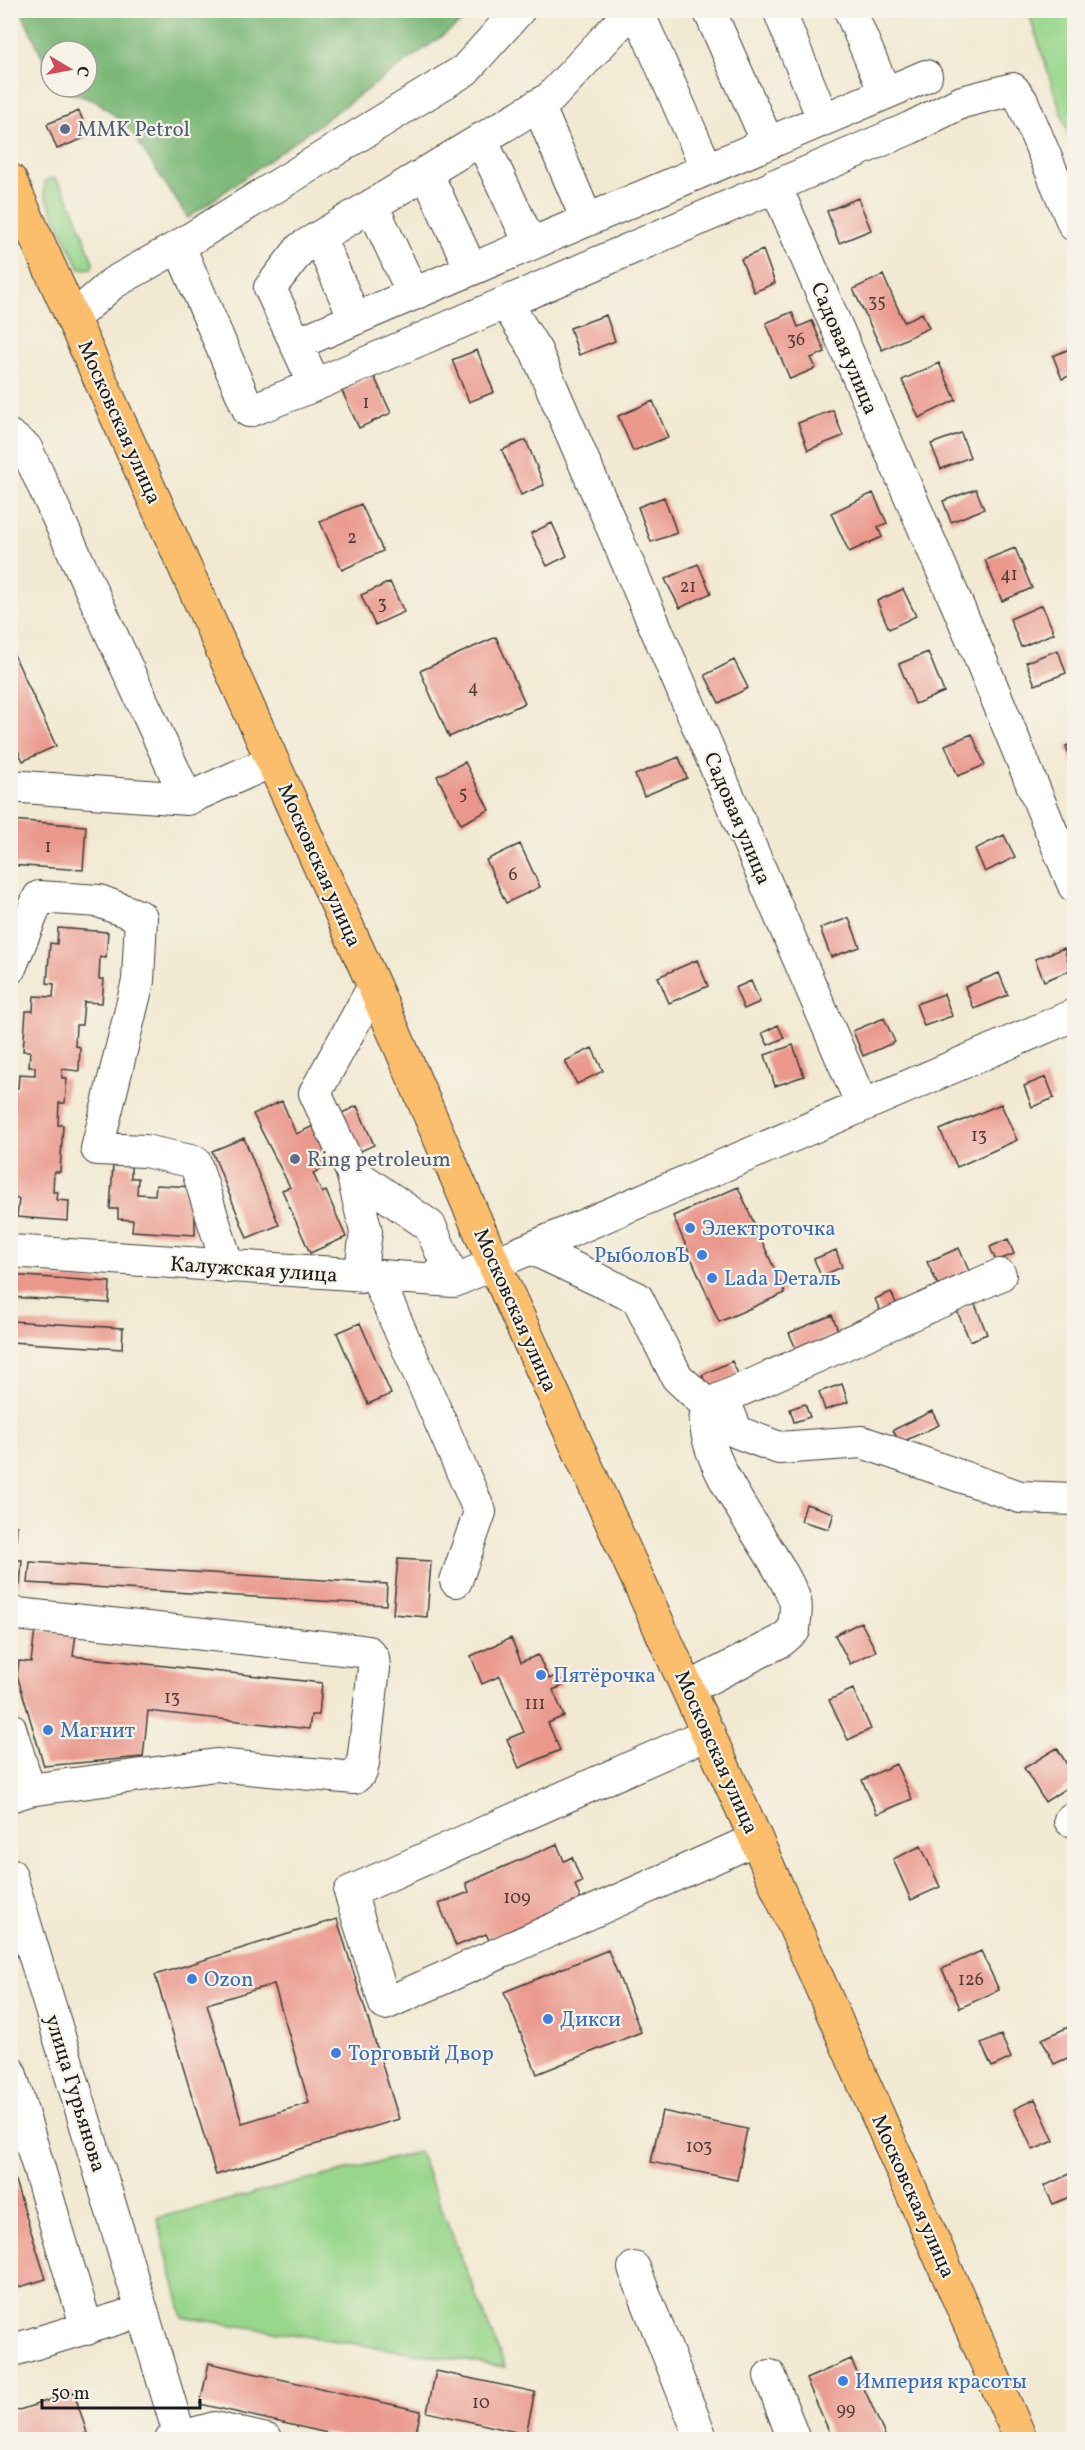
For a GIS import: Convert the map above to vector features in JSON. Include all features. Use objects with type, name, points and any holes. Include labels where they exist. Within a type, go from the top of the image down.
[{"type":"highway","name":"Московская улица","points":[[10,180],[375,986],[495,1266],[709,1733],[1021,2439]]},
{"type":"street","points":[[73,318],[113,283],[179,246],[465,70],[519,10]]},
{"type":"street","points":[[315,385],[270,288],[301,248],[550,98],[632,10]]},
{"type":"street","points":[[637,10],[708,169]]},
{"type":"street","points":[[709,10],[768,143]]},
{"type":"street","points":[[779,10],[823,119]]},
{"type":"street","points":[[850,10],[885,93]]},
{"type":"street","points":[[296,344],[926,76]]},
{"type":"street","points":[[179,246],[249,411],[315,385],[910,128],[962,102],[1013,90],[1022,100],[1074,225]]},
{"type":"street","points":[[538,105],[587,220]]},
{"type":"street","points":[[481,139],[530,243]]},
{"type":"street","points":[[426,172],[471,269]]},
{"type":"street","name":"Садовая улица","points":[[775,185],[976,648],[1074,886]]},
{"type":"street","points":[[372,205],[413,294]]},
{"type":"street","points":[[319,237],[355,319]]},
{"type":"street","name":"Садовая улица","points":[[506,303],[536,351],[862,1105]]},
{"type":"street","points":[[10,436],[26,448],[188,799]]},
{"type":"street","points":[[10,786],[188,799],[272,761]]},
{"type":"street","points":[[10,968],[39,897],[99,901],[141,917],[138,981],[98,1149],[145,1151],[195,1162],[228,1267]]},
{"type":"street","points":[[375,986],[315,1093],[352,1172],[366,1232],[369,1277],[480,1512],[456,1581]]},
{"type":"street","name":"Калужская улица","points":[[10,1251],[453,1281],[495,1266],[1074,1015]]},
{"type":"street","points":[[352,1172],[430,1226],[453,1281]]},
{"type":"street","points":[[533,1249],[637,1298],[676,1377],[715,1401],[737,1432],[779,1448],[862,1442],[1020,1497],[1074,1499]]},
{"type":"street","points":[[693,1686],[781,1641],[794,1630],[796,1600],[715,1460],[704,1417],[715,1401],[1000,1275]]},
{"type":"street","points":[[10,1615],[361,1651],[368,1652],[373,1658],[363,1763],[361,1772],[354,1778],[216,1765],[20,1793],[10,1728]]},
{"type":"street","points":[[709,1733],[350,1892],[385,2004],[756,1839]]},
{"type":"street","name":"улица Гурьянова","points":[[10,1874],[142,2311],[178,2439]]},
{"type":"street","points":[[10,2072],[87,2329]]},
{"type":"street","points":[[634,2268],[702,2439]]},
{"type":"street","points":[[10,2351],[142,2311]]},
{"type":"street","points":[[770,2376],[794,2439]]},
{"type":"street","points":[[178,2439],[215,2428],[267,2439]]},
{"type":"green space","points":[[21,11],[477,11],[188,218],[128,127],[98,102],[89,99],[99,99],[99,39],[39,39],[39,49]]},
{"type":"green space","points":[[1028,11],[1074,11],[1074,152]]},
{"type":"green space","points":[[52,178],[64,191],[76,216],[93,262],[92,268],[80,269],[44,193],[45,181]]},
{"type":"green space","points":[[419,2152],[505,2367],[183,2317],[157,2218]]},
{"type":"building","points":[[79,111],[89,136],[57,149],[47,124]]},
{"type":"building","points":[[858,198],[871,230],[839,243],[827,211]]},
{"type":"building","points":[[763,250],[775,283],[754,292],[741,259]]},
{"type":"building","points":[[883,275],[904,322],[922,313],[929,328],[882,350],[853,289]]},
{"type":"building","points":[[792,312],[798,327],[812,321],[825,352],[811,358],[816,368],[790,379],[766,323]]},
{"type":"building","points":[[606,315],[615,341],[579,355],[570,328]]},
{"type":"building","points":[[1074,347],[1074,374],[1062,379],[1053,356]]},
{"type":"building","points":[[477,350],[494,392],[469,402],[452,360]]},
{"type":"building","points":[[939,363],[956,400],[919,418],[902,380]]},
{"type":"building","points":[[374,376],[391,413],[359,428],[342,391]]},
{"type":"building","points":[[653,401],[668,437],[633,451],[618,416]]},
{"type":"building","points":[[833,410],[843,436],[808,450],[798,423]]},
{"type":"building","points":[[961,433],[970,457],[941,469],[931,444]]},
{"type":"building","points":[[526,440],[544,485],[521,495],[502,450]]},
{"type":"building","points":[[976,489],[984,509],[951,522],[943,501]]},
{"type":"building","points":[[873,493],[887,523],[878,527],[882,537],[849,552],[831,513]]},
{"type":"building","points":[[664,497],[677,533],[651,542],[638,507]]},
{"type":"building","points":[[361,504],[383,551],[342,570],[320,522]]},
{"type":"building","points":[[552,523],[567,556],[547,566],[531,533]]},
{"type":"building","points":[[1015,548],[1032,588],[1002,601],[985,560]]},
{"type":"building","points":[[698,564],[711,593],[680,608],[665,579]]},
{"type":"building","points":[[390,582],[404,612],[375,625],[361,595]]},
{"type":"building","points":[[903,589],[916,616],[889,629],[877,601]]},
{"type":"building","points":[[1042,605],[1054,633],[1021,647],[1010,619]]},
{"type":"building","points":[[496,637],[525,703],[449,737],[420,671]]},
{"type":"building","points":[[10,646],[56,746],[23,761],[10,734]]},
{"type":"building","points":[[1058,650],[1066,673],[1035,685],[1026,662]]},
{"type":"building","points":[[928,652],[944,692],[915,704],[899,664]]},
{"type":"building","points":[[734,660],[748,688],[719,703],[705,675]]},
{"type":"building","points":[[972,734],[985,765],[958,776],[945,745]]},
{"type":"building","points":[[1074,743],[1074,770],[1066,746]]},
{"type":"building","points":[[679,757],[687,778],[644,796],[635,775]]},
{"type":"building","points":[[465,762],[489,810],[461,824],[437,776]]},
{"type":"building","points":[[10,820],[86,826],[83,870],[10,865]]},
{"type":"building","points":[[1004,835],[1015,857],[985,872],[975,849]]},
{"type":"building","points":[[520,844],[540,887],[506,903],[486,860]]},
{"type":"building","points":[[849,918],[860,947],[831,957],[820,928]]},
{"type":"building","points":[[58,928],[108,932],[106,958],[100,957],[99,979],[104,979],[102,1003],[84,1002],[82,1025],[76,1025],[75,1046],[80,1047],[79,1071],[62,1069],[62,1078],[67,1078],[65,1103],[59,1103],[58,1125],[63,1125],[60,1172],[54,1172],[53,1192],[58,1192],[57,1200],[69,1201],[68,1221],[17,1217],[19,1199],[10,1198],[10,1087],[18,1088],[19,1074],[35,1075],[35,1067],[29,1067],[30,1051],[23,1051],[26,1011],[33,1011],[34,996],[53,997],[54,984],[47,983],[50,943],[57,944]]},
{"type":"building","points":[[1064,948],[1071,970],[1044,981],[1035,959]]},
{"type":"building","points":[[697,960],[708,986],[669,1003],[658,977]]},
{"type":"building","points":[[999,973],[1008,995],[974,1009],[965,987]]},
{"type":"building","points":[[751,981],[760,1002],[744,1009],[735,988]]},
{"type":"building","points":[[944,994],[952,1016],[924,1026],[916,1004]]},
{"type":"building","points":[[884,1018],[895,1042],[863,1056],[853,1031]]},
{"type":"building","points":[[778,1025],[784,1038],[768,1045],[762,1033]]},
{"type":"building","points":[[793,1045],[804,1076],[775,1086],[765,1055]]},
{"type":"building","points":[[592,1048],[603,1071],[577,1084],[565,1061]]},
{"type":"building","points":[[1046,1077],[1054,1098],[1032,1107],[1024,1086]]},
{"type":"building","points":[[282,1101],[296,1134],[357,1106],[374,1145],[313,1173],[322,1193],[326,1191],[346,1237],[310,1253],[282,1190],[290,1187],[253,1114]]},
{"type":"building","points":[[1001,1104],[1017,1140],[957,1167],[940,1130]]},
{"type":"building","points":[[244,1138],[279,1225],[247,1238],[212,1151]]},
{"type":"building","points":[[113,1165],[131,1166],[131,1178],[138,1178],[137,1194],[155,1195],[156,1185],[195,1187],[195,1235],[132,1231],[133,1220],[118,1219],[118,1209],[110,1209]]},
{"type":"building","points":[[738,1187],[785,1293],[719,1322],[673,1216]]},
{"type":"building","points":[[1008,1239],[1014,1254],[996,1261],[990,1247]]},
{"type":"building","points":[[959,1248],[969,1271],[938,1285],[927,1262]]},
{"type":"building","points":[[836,1250],[842,1267],[821,1276],[814,1259]]},
{"type":"building","points":[[10,1275],[110,1282],[109,1303],[10,1297]]},
{"type":"building","points":[[891,1292],[897,1305],[881,1312],[875,1299]]},
{"type":"building","points":[[975,1304],[987,1334],[970,1341],[957,1311]]},
{"type":"building","points":[[832,1315],[839,1333],[797,1351],[789,1333]]},
{"type":"building","points":[[10,1321],[123,1328],[122,1349],[10,1342]]},
{"type":"building","points":[[360,1323],[391,1394],[368,1404],[337,1333]]},
{"type":"building","points":[[732,1361],[738,1374],[708,1389],[702,1375]]},
{"type":"building","points":[[842,1384],[848,1402],[825,1410],[819,1392]]},
{"type":"building","points":[[805,1404],[810,1417],[794,1422],[790,1409]]},
{"type":"building","points":[[932,1411],[939,1425],[900,1443],[893,1430]]},
{"type":"building","points":[[806,1504],[834,1513],[829,1529],[801,1521]]},
{"type":"building","points":[[10,1526],[17,1526],[15,1560],[22,1560],[20,1585],[10,1584]]},
{"type":"building","points":[[398,1559],[431,1561],[427,1617],[393,1614]]},
{"type":"building","points":[[30,1562],[387,1584],[386,1605],[28,1583]]},
{"type":"building","points":[[861,1622],[876,1651],[850,1664],[835,1635]]},
{"type":"building","points":[[35,1630],[76,1634],[73,1656],[322,1683],[319,1715],[311,1715],[309,1729],[148,1711],[143,1757],[44,1766],[17,1675],[19,1661],[31,1662]]},
{"type":"building","points":[[511,1638],[521,1662],[538,1655],[549,1679],[557,1675],[562,1686],[553,1690],[564,1716],[548,1723],[560,1750],[519,1768],[507,1739],[524,1732],[500,1676],[482,1684],[471,1656]]},
{"type":"building","points":[[853,1689],[871,1729],[848,1740],[829,1700]]},
{"type":"building","points":[[1057,1748],[1074,1776],[1074,1783],[1045,1802],[1024,1768]]},
{"type":"building","points":[[896,1764],[912,1799],[877,1814],[862,1780]]},
{"type":"building","points":[[557,1844],[564,1861],[572,1857],[582,1882],[575,1885],[582,1903],[490,1942],[486,1934],[456,1946],[439,1904],[469,1892],[466,1883]]},
{"type":"building","points":[[921,1846],[940,1887],[911,1900],[893,1859]]},
{"type":"building","name":"Торговый Двор","points":[[337,1919],[399,2119],[216,2175],[155,1975]],"holes":[[[274,1984],[309,2103],[242,2123],[207,2004]]]},
{"type":"building","points":[[608,1950],[641,2032],[537,2074],[504,1992]]},
{"type":"building","points":[[981,1951],[999,1990],[960,2008],[942,1969]]},
{"type":"building","points":[[1073,2025],[1074,2055],[1054,2064],[1042,2039]]},
{"type":"building","points":[[1001,2035],[1011,2058],[992,2067],[981,2044]]},
{"type":"building","points":[[1035,2099],[1054,2141],[1033,2150],[1014,2109]]},
{"type":"building","points":[[662,2111],[747,2129],[737,2180],[651,2162]]},
{"type":"building","points":[[10,2165],[46,2279],[10,2290]]},
{"type":"building","points":[[1074,2172],[1074,2195],[1053,2204],[1044,2186]]},
{"type":"building","points":[[851,2359],[887,2440],[833,2440],[806,2379]]},
{"type":"building","points":[[209,2363],[421,2411],[414,2440],[358,2440],[200,2404]]},
{"type":"building","points":[[436,2371],[535,2392],[526,2434],[427,2412]]},
{"type":"building","points":[[74,2392],[87,2433],[68,2440],[10,2440],[10,2413]]},
{"type":"place","name":"MMK Petrol","points":[[65,129]]},
{"type":"place","name":"Ring petroleum","points":[[295,1159]]},
{"type":"place","name":"Электроточка","points":[[690,1228]]},
{"type":"place","name":"РыболовЪ","points":[[702,1255]]},
{"type":"place","name":"Lada Dеталь","points":[[712,1278]]},
{"type":"place","name":"Пятёрочка","points":[[541,1675]]},
{"type":"place","name":"Магнит","points":[[48,1730]]},
{"type":"place","name":"Ozon","points":[[192,1979]]},
{"type":"place","name":"Дикси","points":[[548,2019]]},
{"type":"place","name":"Торговый Двор","points":[[336,2053]]},
{"type":"place","name":"Империя красоты","points":[[843,2381]]}]
